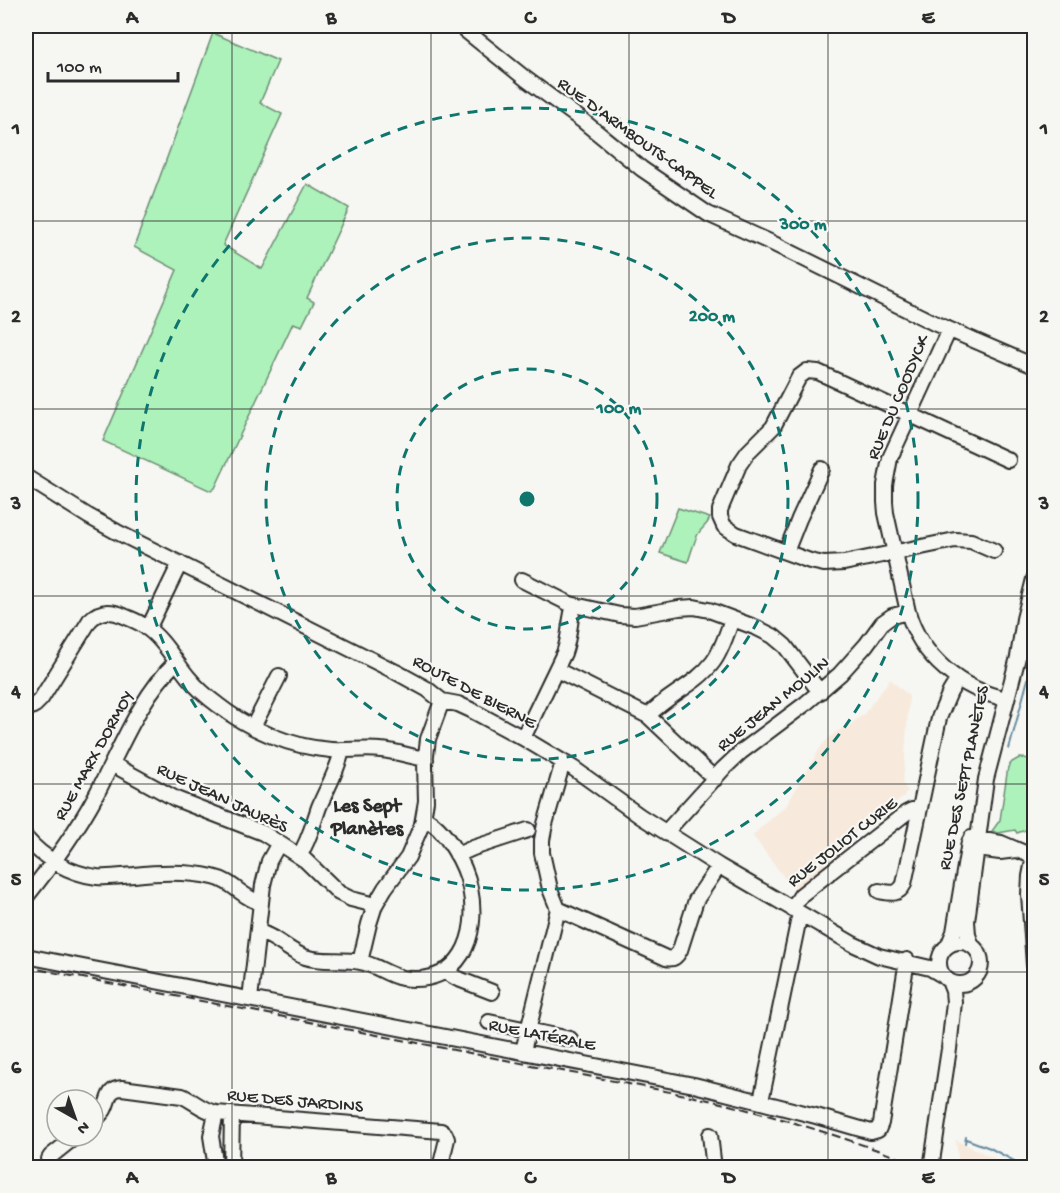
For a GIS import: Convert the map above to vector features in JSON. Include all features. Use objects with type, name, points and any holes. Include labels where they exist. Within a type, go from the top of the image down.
[{"type":"street","name":"RUE D'ARMBOUTS-CAPPEL","points":[[460,26],[526,79],[584,121],[642,170],[702,211],[949,330],[1035,366]]},
{"type":"street","name":"RUE DU COODYCK","points":[[949,330],[890,458],[885,502],[908,612],[925,648],[958,679],[981,692],[1003,698]]},
{"type":"street","points":[[994,551],[971,541],[959,540],[833,565],[815,562],[736,534],[720,521],[720,510],[748,452],[773,427],[799,377],[811,370],[1008,460]]},
{"type":"street","points":[[786,552],[822,469]]},
{"type":"street","name":"ROUTE DE BIERNE","points":[[26,477],[95,520],[423,686],[442,701],[467,708],[523,738],[719,866],[866,950],[930,968],[946,978]]},
{"type":"street","points":[[148,629],[180,563]]},
{"type":"street","name":"RUE DES SEPT PLANÈTES","points":[[945,950],[955,929],[1003,698],[1018,657],[1024,619],[1035,579]]},
{"type":"street","points":[[522,580],[574,605],[620,615],[631,616],[694,607],[709,610],[763,631],[781,642],[819,692]]},
{"type":"street","points":[[523,738],[557,670],[567,644],[574,605]]},
{"type":"street","points":[[26,710],[41,699],[94,616],[102,612],[115,613],[136,621],[148,629],[161,641],[190,679],[208,698],[253,727],[296,744],[342,750],[380,750],[426,759]]},
{"type":"street","name":"RUE JEAN MOULIN","points":[[666,832],[747,747],[846,669],[882,623],[892,616],[908,612]]},
{"type":"street","points":[[648,716],[711,665],[720,650],[732,619]]},
{"type":"street","name":"RUE MARX DORMOY","points":[[26,897],[54,861],[84,815],[144,702],[176,662]]},
{"type":"street","points":[[557,670],[648,716],[715,778]]},
{"type":"street","points":[[253,727],[279,676]]},
{"type":"street","points":[[879,891],[894,894],[899,892],[904,885],[939,718],[958,679]]},
{"type":"street","points":[[360,962],[375,905],[408,857],[424,818],[426,759],[430,735],[442,701]]},
{"type":"street","points":[[299,856],[305,847],[320,804],[336,771],[342,750]]},
{"type":"street","points":[[523,1051],[558,909],[550,889],[542,852],[542,840],[544,824],[563,762]]},
{"type":"street","name":"RUE JEAN JAURÈS","points":[[112,764],[176,799],[251,828],[279,843],[312,866],[339,893],[351,899],[375,905]]},
{"type":"street","name":"RUE JOLIOT CURIE","points":[[796,911],[801,895],[906,813],[912,810],[919,811]]},
{"type":"street","points":[[258,932],[268,935],[292,951],[310,959],[360,962],[406,978],[429,977],[444,971],[456,961],[466,947],[473,925],[473,908],[467,875],[457,855],[438,828],[424,818]]},
{"type":"street","points":[[457,855],[528,830]]},
{"type":"street","points":[[26,838],[34,847],[54,861],[75,872],[96,877],[160,872],[212,876],[228,882],[248,897],[261,903]]},
{"type":"street","points":[[250,999],[267,866],[279,843]]},
{"type":"street","points":[[973,843],[1000,852],[1017,850],[1034,857],[1029,894],[1035,965]]},
{"type":"street","name":"RUE DES SEPT PLANÈTES","points":[[972,946],[967,921],[973,843]]},
{"type":"street","points":[[558,909],[666,958],[671,958],[676,956],[680,950],[696,900],[719,866]]},
{"type":"street","points":[[761,1101],[796,911]]},
{"type":"street","points":[[931,1167],[949,1049],[954,999],[939,964],[945,950],[957,942],[962,942],[972,946],[979,955],[981,966],[961,995],[949,1049]]},
{"type":"street","name":"ROUTE DE BIERNE","points":[[903,961],[927,960],[945,950]]},
{"type":"street","name":"RUE LATÉRALE","points":[[26,956],[694,1085],[824,1118],[868,1132],[878,1130],[881,1123],[903,961]]},
{"type":"street","points":[[444,971],[492,992]]},
{"type":"street","points":[[946,978],[958,984],[969,982]]},
{"type":"street","points":[[489,1022],[570,1039]]},
{"type":"street","name":"RUE DES JARDINS","points":[[105,1106],[111,1093],[119,1088],[182,1096],[207,1111],[216,1113],[441,1131],[447,1139],[440,1167]]},
{"type":"street","points":[[216,1113],[211,1131],[216,1167]]},
{"type":"street","points":[[231,1167],[232,1114]]},
{"type":"street","points":[[710,1135],[714,1167]]},
{"type":"street","points":[[49,1167],[51,1156],[61,1148]]},
{"type":"shaded area","points":[[890,679],[909,696],[903,784],[908,791],[904,794],[905,796],[840,844],[846,852],[797,889],[792,883],[790,885],[753,836],[786,806],[825,742],[865,713]]},
{"type":"shaded area","points":[[956,1140],[1008,1165],[1016,1167],[959,1167]]},
{"type":"green space","points":[[213,33],[278,61],[260,103],[282,114],[223,245],[262,269],[307,184],[349,208],[307,298],[314,302],[302,326],[293,323],[215,488],[211,491],[103,441],[177,270],[134,247]]},
{"type":"green space","points":[[678,508],[710,518],[698,534],[688,562],[660,553]]},
{"type":"green space","points":[[1019,758],[1034,759],[1034,827],[1017,833],[1015,830],[998,833],[992,831],[1000,820],[1008,767]]},
{"type":"waterway","points":[[1009,749],[1034,657]]},
{"type":"waterway","points":[[965,1143],[966,1137]]},
{"type":"waterway","points":[[966,1139],[990,1148],[1027,1168]]},
{"type":"railway","points":[[26,967],[691,1096],[810,1128],[925,1168]]},
{"type":"district","name":"Les Sept Planètes","points":[[367,818]]}]
